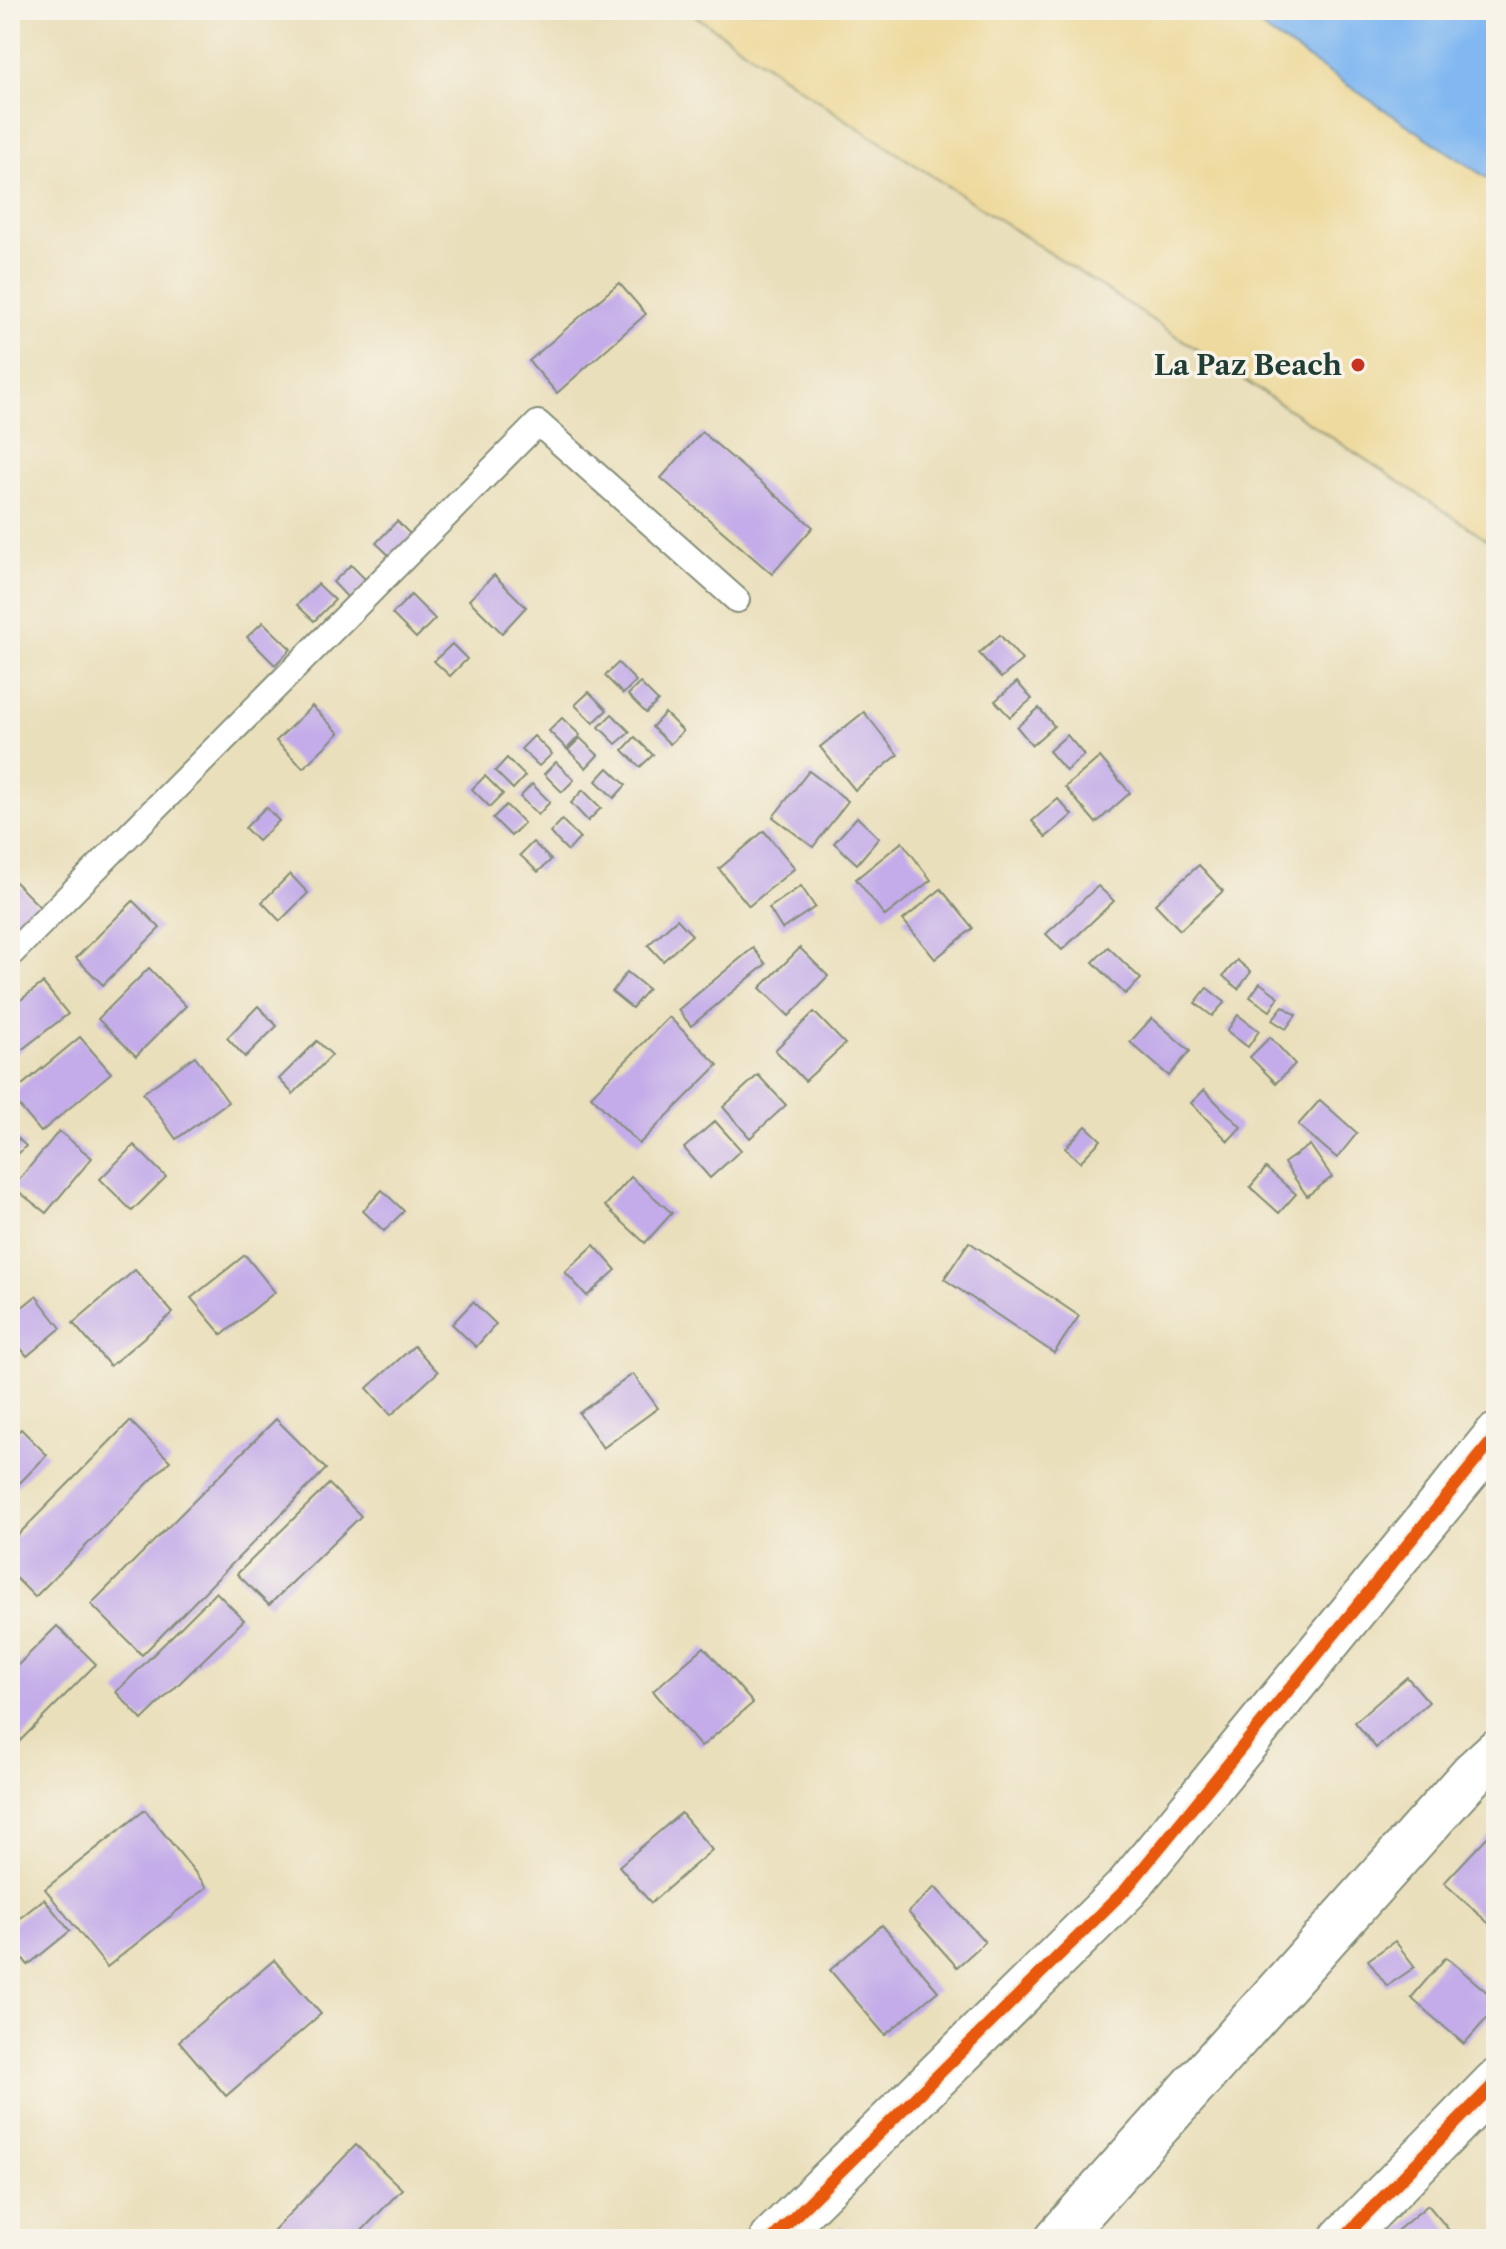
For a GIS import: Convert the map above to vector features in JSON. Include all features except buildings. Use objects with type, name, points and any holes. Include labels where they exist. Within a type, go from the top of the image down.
[{"type":"street","points":[[772,2239],[1126,1889],[1496,1436]]},
{"type":"street","points":[[1057,2239],[1473,1773],[1496,1752]]},
{"type":"street","points":[[1342,2239],[1496,2082]]},
{"type":"lane","points":[[10,955],[538,423],[737,600]]},
{"type":"sand","name":"La Paz Beach","points":[[687,10],[1235,10],[1496,184],[1496,545],[842,117]]},
{"type":"water","points":[[1235,10],[1496,10],[1496,184]]},
{"type":"cycle path","points":[[772,2239],[1126,1889],[1496,1436]]},
{"type":"cycle path","points":[[1342,2239],[1496,2082]]},
{"type":"place","name":"La Paz Beach","points":[[1358,365]]}]
